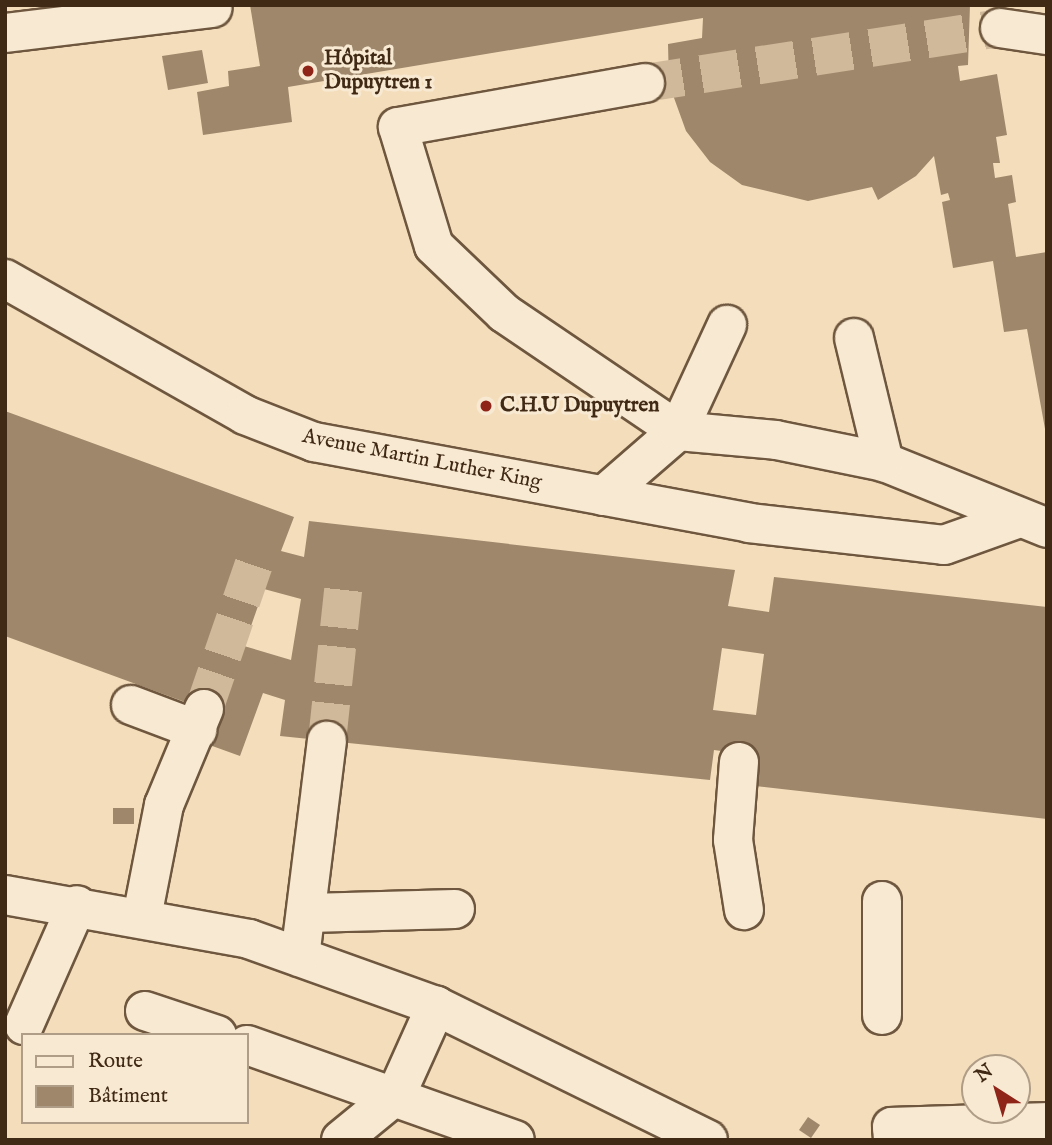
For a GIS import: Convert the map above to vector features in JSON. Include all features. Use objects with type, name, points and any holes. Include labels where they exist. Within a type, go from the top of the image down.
[{"type":"street","points":[[5,33],[213,8]]},
{"type":"street","points":[[1000,28],[1047,35]]},
{"type":"street","points":[[645,83],[398,127],[434,246],[504,313],[678,431],[776,440],[884,462],[1031,524]]},
{"type":"street","name":"Avenue Martin Luther King","points":[[5,279],[245,415],[314,442],[750,523],[944,545],[1031,524]]},
{"type":"street","points":[[603,496],[678,431],[727,326]]},
{"type":"street","points":[[854,338],[884,462]]},
{"type":"street","points":[[131,705],[201,720],[164,805],[142,917]]},
{"type":"street","points":[[300,957],[309,913],[327,741]]},
{"type":"street","points":[[739,762],[733,841],[744,911]]},
{"type":"street","points":[[5,895],[142,917],[300,957],[436,1006],[708,1140]]},
{"type":"street","points":[[882,901],[882,1014]]},
{"type":"street","points":[[24,1025],[77,905]]},
{"type":"street","points":[[309,913],[456,909]]},
{"type":"street","points":[[341,1140],[396,1094],[436,1006]]},
{"type":"street","points":[[145,1011],[211,1033]]},
{"type":"street","points":[[248,1045],[396,1094],[515,1140]]},
{"type":"street","points":[[893,1140],[892,1127],[1047,1122]]},
{"type":"building","points":[[250,5],[970,5],[968,65],[958,66],[960,81],[997,74],[1007,135],[996,137],[1000,163],[993,163],[995,178],[1012,175],[1016,202],[1008,204],[1016,257],[1047,252],[1047,440],[1027,329],[1004,332],[993,261],[953,268],[942,202],[950,200],[948,193],[941,195],[934,156],[916,176],[878,200],[872,187],[808,201],[742,185],[710,162],[686,131],[669,84],[668,44],[702,38],[703,18],[288,87],[292,122],[203,135],[197,92],[229,86],[228,71],[260,66]]},
{"type":"building","points":[[202,50],[208,83],[168,90],[162,56]]},
{"type":"building","points":[[5,411],[294,517],[281,551],[304,557],[309,521],[735,570],[728,606],[769,612],[774,577],[1047,607],[1047,819],[747,785],[751,755],[714,750],[710,780],[280,736],[285,700],[263,693],[240,756],[204,743],[215,713],[5,636]],"holes":[[[264,589],[301,599],[291,660],[244,646]],[[722,648],[764,654],[756,715],[713,710]]]},
{"type":"building","points":[[113,808],[134,808],[134,824],[113,824]]},
{"type":"building","points":[[808,1117],[820,1125],[811,1138],[799,1130]]},
{"type":"tunnel","points":[[645,83],[1000,28]]},
{"type":"tunnel","points":[[204,709],[256,558]]},
{"type":"tunnel","points":[[327,741],[344,581]]},
{"type":"place","name":"Hôpital Dupuytren 1","points":[[308,71]]},
{"type":"place","name":"C.H.U Dupuytren","points":[[486,406]]}]
